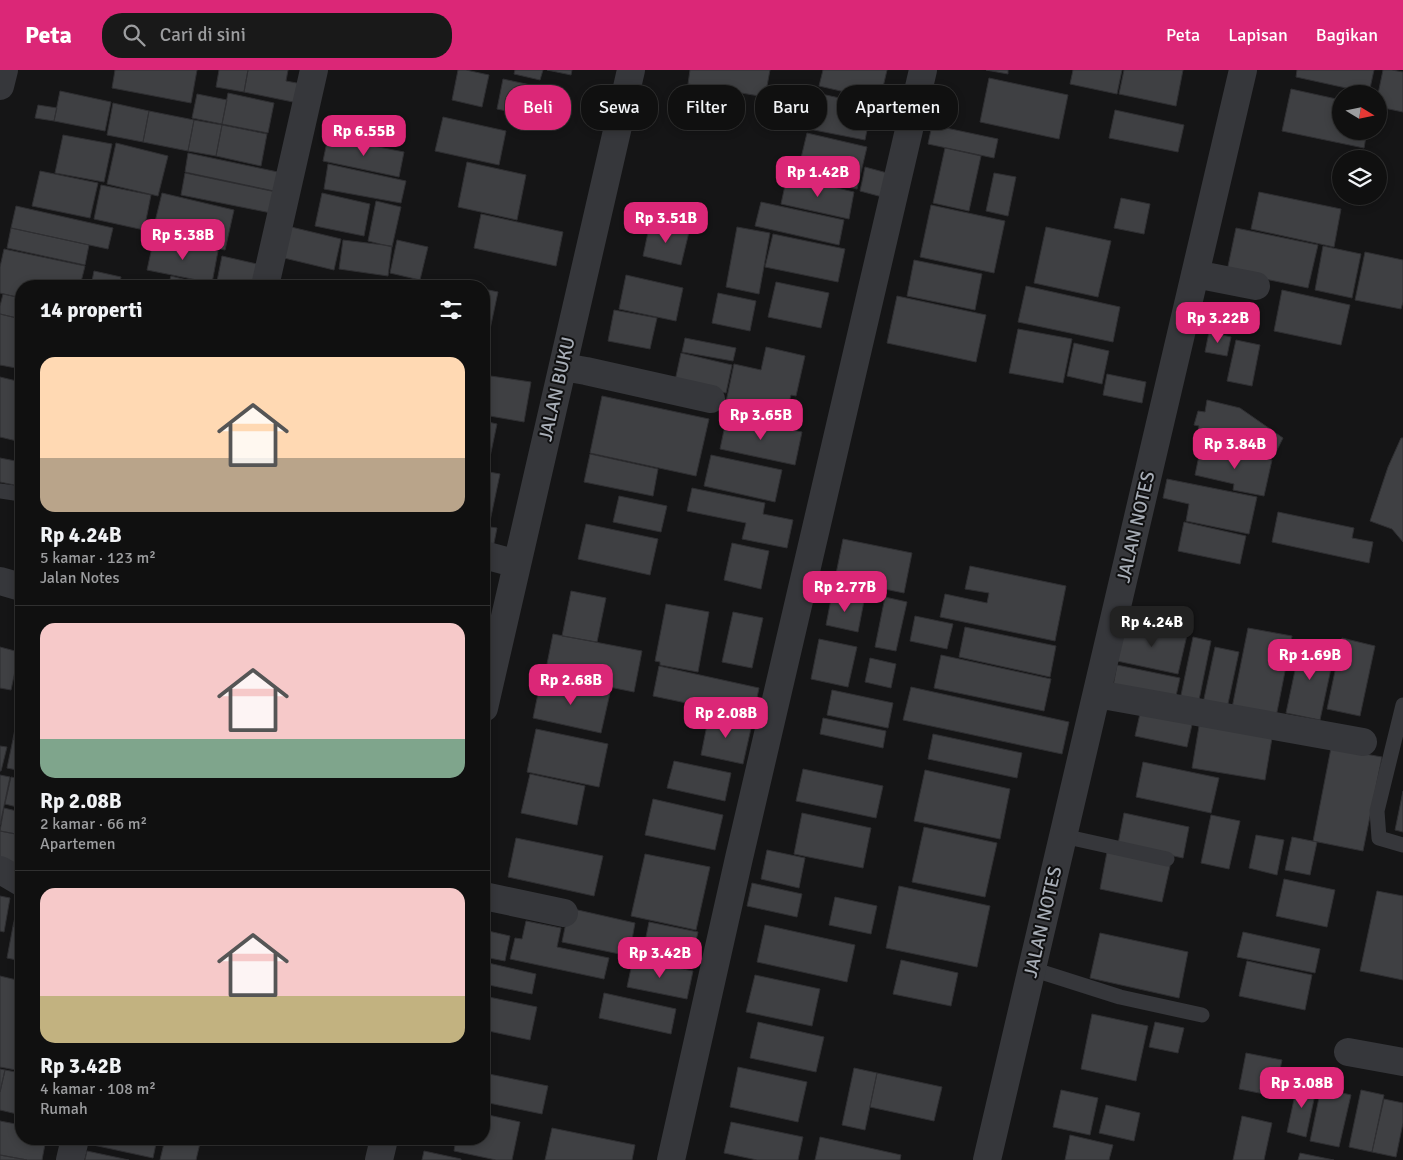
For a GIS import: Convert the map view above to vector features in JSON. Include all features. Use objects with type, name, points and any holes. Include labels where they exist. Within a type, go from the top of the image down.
[{"type":"street","points":[[0,86],[4,70]]},
{"type":"street","points":[[266,280],[314,70]]},
{"type":"street","name":"JALAN BUKU","points":[[490,682],[631,70]]},
{"type":"street","points":[[672,1160],[741,848],[923,70]]},
{"type":"street","name":"JALAN NOTES","points":[[987,1160],[1244,70]]},
{"type":"street","points":[[1195,274],[1256,286]]},
{"type":"street","points":[[563,367],[711,399]]},
{"type":"street","points":[[490,557],[517,564]]},
{"type":"street","points":[[0,581],[15,585]]},
{"type":"street","points":[[1097,694],[1363,742]]},
{"type":"street","points":[[0,870],[15,879]]},
{"type":"street","points":[[490,897],[564,913]]},
{"type":"street","points":[[1348,1052],[1403,1062]]},
{"type":"street","points":[[70,1160],[74,1145]]},
{"type":"street","points":[[379,1160],[383,1145]]},
{"type":"lane","points":[[0,491],[15,493]]},
{"type":"lane","points":[[1403,705],[1377,811],[1379,838],[1403,845]]},
{"type":"lane","points":[[1063,836],[1168,859]]},
{"type":"lane","points":[[1032,970],[1120,997],[1202,1015]]},
{"type":"building","points":[[115,70],[197,70],[191,103],[112,88]]},
{"type":"building","points":[[219,70],[248,70],[244,92],[216,87]]},
{"type":"building","points":[[248,70],[288,70],[286,81],[302,84],[298,103],[244,92]]},
{"type":"building","points":[[458,70],[489,75],[482,107],[452,100]]},
{"type":"building","points":[[515,70],[543,70],[540,80],[514,74]]},
{"type":"building","points":[[547,70],[572,70],[571,75]]},
{"type":"building","points":[[690,70],[770,70],[767,85],[755,85],[755,95],[745,94],[745,85],[688,84]]},
{"type":"building","points":[[823,70],[887,70],[884,85],[837,85],[837,90],[827,88],[827,85],[819,85]]},
{"type":"building","points":[[986,70],[1008,70],[1008,74]]},
{"type":"building","points":[[1073,70],[1122,70],[1117,94],[1070,84]]},
{"type":"building","points":[[1124,70],[1183,70],[1176,106],[1119,94]]},
{"type":"building","points":[[1297,70],[1374,70],[1371,85],[1332,85],[1296,77]]},
{"type":"building","points":[[1383,70],[1403,72],[1403,112],[1388,109],[1388,85],[1380,85]]},
{"type":"building","points":[[989,78],[1068,95],[1059,139],[980,122]]},
{"type":"building","points":[[503,79],[530,85],[505,85],[505,111],[497,109]]},
{"type":"building","points":[[1291,89],[1332,98],[1332,140],[1365,140],[1364,148],[1282,131]]},
{"type":"building","points":[[60,91],[111,102],[105,131],[54,121]]},
{"type":"building","points":[[228,93],[274,103],[268,133],[222,124]]},
{"type":"building","points":[[197,94],[227,100],[222,124],[192,118]]},
{"type":"building","points":[[827,95],[837,97],[837,130],[867,130],[865,140],[814,130],[827,130]]},
{"type":"building","points":[[113,103],[149,111],[143,142],[107,135]]},
{"type":"building","points":[[38,105],[57,108],[54,121],[35,118]]},
{"type":"building","points":[[1115,110],[1184,125],[1178,152],[1109,138]]},
{"type":"building","points":[[149,111],[194,120],[188,151],[143,142]]},
{"type":"building","points":[[443,117],[506,131],[499,165],[435,151]]},
{"type":"building","points":[[194,120],[222,125],[216,156],[188,151]]},
{"type":"building","points":[[222,125],[267,134],[261,166],[216,156]]},
{"type":"building","points":[[931,130],[956,130],[998,139],[994,158],[928,144]]},
{"type":"building","points":[[807,133],[867,147],[857,189],[797,175]]},
{"type":"building","points":[[63,135],[112,144],[104,182],[55,173]]},
{"type":"building","points":[[328,137],[404,152],[399,177],[323,161]]},
{"type":"building","points":[[116,143],[168,156],[158,196],[107,184]]},
{"type":"building","points":[[945,148],[981,156],[969,211],[933,203]]},
{"type":"building","points":[[188,153],[278,172],[274,191],[185,172]]},
{"type":"building","points":[[467,162],[526,175],[517,220],[458,207]]},
{"type":"building","points":[[328,164],[406,181],[401,203],[324,189]]},
{"type":"building","points":[[865,167],[891,174],[886,198],[860,191]]},
{"type":"building","points":[[40,171],[98,183],[90,218],[32,206]]},
{"type":"building","points":[[185,173],[276,192],[271,213],[181,195]]},
{"type":"building","points":[[994,173],[1016,177],[1008,216],[986,211]]},
{"type":"building","points":[[787,176],[854,192],[849,219],[781,204]]},
{"type":"building","points":[[101,185],[151,195],[144,230],[94,219]]},
{"type":"building","points":[[1259,192],[1341,209],[1334,247],[1251,229]]},
{"type":"building","points":[[162,193],[234,210],[225,250],[152,234]]},
{"type":"building","points":[[322,193],[370,204],[364,236],[315,226]]},
{"type":"building","points":[[1121,198],[1150,204],[1144,234],[1114,228]]},
{"type":"building","points":[[376,201],[401,207],[392,247],[368,241]]},
{"type":"building","points":[[761,202],[844,220],[839,245],[755,226]]},
{"type":"building","points":[[931,205],[1005,221],[994,273],[920,257]]},
{"type":"building","points":[[16,206],[113,228],[108,249],[11,228]]},
{"type":"building","points":[[481,214],[563,232],[556,266],[474,248]]},
{"type":"building","points":[[650,223],[689,232],[681,265],[643,256]]},
{"type":"building","points":[[287,226],[341,239],[334,270],[280,257]]},
{"type":"building","points":[[737,227],[770,233],[759,294],[726,287]]},
{"type":"building","points":[[1046,227],[1111,241],[1098,297],[1034,283]]},
{"type":"building","points":[[11,228],[89,245],[85,265],[7,248]]},
{"type":"building","points":[[1236,228],[1318,245],[1308,288],[1227,271]]},
{"type":"building","points":[[773,234],[845,249],[838,282],[765,267]]},
{"type":"building","points":[[154,238],[218,251],[213,280],[197,280],[147,270]]},
{"type":"building","points":[[343,240],[392,246],[388,276],[339,269]]},
{"type":"building","points":[[397,240],[428,247],[420,280],[390,273]]},
{"type":"building","points":[[1323,246],[1361,254],[1352,298],[1315,290]]},
{"type":"building","points":[[4,249],[85,266],[82,280],[15,280],[15,297],[0,293],[0,267]]},
{"type":"building","points":[[1365,252],[1403,260],[1403,302],[1401,309],[1355,300]]},
{"type":"building","points":[[222,256],[257,264],[253,280],[217,280]]},
{"type":"building","points":[[914,260],[982,274],[975,310],[907,296]]},
{"type":"building","points":[[94,271],[121,277],[120,280],[92,280]]},
{"type":"building","points":[[626,275],[683,288],[676,321],[619,309]]},
{"type":"building","points":[[171,276],[187,280],[170,280]]},
{"type":"building","points":[[776,282],[829,293],[821,328],[768,317]]},
{"type":"building","points":[[1026,286],[1120,307],[1113,342],[1018,322]]},
{"type":"building","points":[[490,290],[498,292],[490,329]]},
{"type":"building","points":[[1282,290],[1350,305],[1341,345],[1274,331]]},
{"type":"building","points":[[718,293],[756,301],[750,331],[712,323]]},
{"type":"building","points":[[3,294],[15,297],[15,318],[0,314]]},
{"type":"building","points":[[897,296],[986,315],[976,362],[887,343]]},
{"type":"building","points":[[614,310],[657,318],[650,349],[608,341]]},
{"type":"building","points":[[0,314],[15,318],[15,368],[0,365]]},
{"type":"building","points":[[1018,329],[1072,339],[1063,383],[1009,373]]},
{"type":"building","points":[[1209,332],[1231,337],[1227,356],[1205,352]]},
{"type":"building","points":[[685,338],[736,348],[733,361],[682,352]]},
{"type":"building","points":[[1236,340],[1260,345],[1252,386],[1227,381]]},
{"type":"building","points":[[1074,343],[1109,351],[1102,384],[1067,376]]},
{"type":"building","points":[[766,347],[805,356],[796,396],[791,395],[786,415],[726,402],[734,364],[761,370]]},
{"type":"building","points":[[681,353],[732,365],[726,393],[675,381]]},
{"type":"building","points":[[1107,374],[1146,382],[1142,403],[1103,395]]},
{"type":"building","points":[[490,376],[531,382],[524,422],[490,416]]},
{"type":"building","points":[[0,377],[15,381],[15,441],[0,437]]},
{"type":"building","points":[[602,396],[709,419],[696,476],[590,453]]},
{"type":"building","points":[[1207,400],[1240,408],[1283,438],[1275,454],[1197,437],[1199,426],[1194,425],[1198,411],[1205,412]]},
{"type":"building","points":[[727,416],[802,432],[795,465],[720,449]]},
{"type":"building","points":[[490,422],[497,424],[490,457]]},
{"type":"building","points":[[1401,438],[1403,438],[1403,542],[1392,529],[1370,521],[1388,467]]},
{"type":"building","points":[[1201,446],[1272,460],[1264,496],[1233,490],[1234,484],[1195,475]]},
{"type":"building","points":[[590,454],[658,469],[653,496],[584,482]]},
{"type":"building","points":[[711,455],[782,470],[775,502],[704,486]]},
{"type":"building","points":[[0,458],[15,461],[15,485],[0,482]]},
{"type":"building","points":[[490,472],[500,474],[490,521]]},
{"type":"building","points":[[1167,479],[1257,497],[1249,534],[1186,521],[1189,504],[1163,498]]},
{"type":"building","points":[[692,488],[765,503],[763,514],[793,520],[787,548],[742,539],[746,523],[687,511]]},
{"type":"building","points":[[619,496],[667,506],[661,532],[613,522]]},
{"type":"building","points":[[1278,512],[1354,528],[1352,538],[1373,542],[1369,563],[1272,542]]},
{"type":"building","points":[[1184,522],[1246,536],[1240,564],[1178,551]]},
{"type":"building","points":[[586,524],[658,539],[650,575],[578,559]]},
{"type":"building","points":[[490,527],[497,528],[492,553],[490,552]]},
{"type":"building","points":[[843,539],[912,553],[904,593],[835,579]]},
{"type":"building","points":[[732,543],[769,551],[761,589],[724,580]]},
{"type":"building","points":[[970,566],[1066,586],[1055,641],[940,617],[945,594],[987,603],[989,593],[965,589]]},
{"type":"building","points":[[571,591],[606,598],[597,642],[562,636]]},
{"type":"building","points":[[832,594],[864,601],[858,632],[826,625]]},
{"type":"building","points":[[885,597],[907,602],[896,651],[875,647]]},
{"type":"building","points":[[666,604],[709,612],[698,672],[660,665],[660,662],[655,661]]},
{"type":"building","points":[[733,612],[763,618],[752,668],[722,662]]},
{"type":"building","points":[[915,616],[953,624],[947,649],[910,641]]},
{"type":"building","points":[[1126,622],[1187,635],[1178,674],[1117,661]]},
{"type":"building","points":[[965,627],[1056,646],[1050,677],[959,657]]},
{"type":"building","points":[[1248,628],[1292,636],[1275,722],[1231,713]]},
{"type":"building","points":[[553,634],[642,651],[634,692],[545,674]]},
{"type":"building","points":[[1193,637],[1211,641],[1198,705],[1180,700]]},
{"type":"building","points":[[1342,638],[1375,646],[1360,716],[1327,709]]},
{"type":"building","points":[[819,639],[857,647],[848,687],[811,679]]},
{"type":"building","points":[[1301,642],[1335,650],[1320,720],[1286,713]]},
{"type":"building","points":[[0,647],[15,651],[15,671],[11,690],[0,688]]},
{"type":"building","points":[[1215,647],[1239,652],[1226,713],[1202,708]]},
{"type":"building","points":[[941,655],[1051,679],[1044,711],[934,688]]},
{"type":"building","points":[[870,658],[896,664],[891,688],[865,682]]},
{"type":"building","points":[[1117,665],[1180,678],[1174,705],[1112,692]]},
{"type":"building","points":[[659,666],[759,688],[753,717],[653,696]]},
{"type":"building","points":[[541,679],[610,693],[601,733],[533,718]]},
{"type":"building","points":[[911,687],[1069,722],[1062,754],[903,720]]},
{"type":"building","points":[[832,690],[893,703],[888,728],[827,715]]},
{"type":"building","points":[[1141,709],[1193,720],[1187,747],[1135,736]]},
{"type":"building","points":[[709,715],[752,724],[743,764],[701,755]]},
{"type":"building","points":[[823,718],[886,731],[883,748],[820,734]]},
{"type":"building","points":[[1200,720],[1273,732],[1265,780],[1192,768]]},
{"type":"building","points":[[536,729],[608,744],[599,787],[527,772]]},
{"type":"building","points":[[933,734],[1022,753],[1017,778],[928,759]]},
{"type":"building","points":[[13,739],[15,740],[15,770],[7,768]]},
{"type":"building","points":[[0,746],[7,747],[1,771],[0,771]]},
{"type":"building","points":[[1331,748],[1382,757],[1363,851],[1313,841]]},
{"type":"building","points":[[674,761],[731,773],[725,801],[667,788]]},
{"type":"building","points":[[1143,762],[1219,778],[1211,813],[1136,797]]},
{"type":"building","points":[[803,769],[883,786],[876,818],[796,801]]},
{"type":"building","points":[[925,770],[1010,789],[1000,839],[914,821]]},
{"type":"building","points":[[530,774],[585,786],[577,825],[521,813]]},
{"type":"building","points":[[0,775],[10,777],[0,825]]},
{"type":"building","points":[[11,777],[15,778],[15,806],[5,804]]},
{"type":"building","points":[[1403,791],[1403,832],[1395,830]]},
{"type":"building","points":[[653,799],[723,815],[715,850],[645,835]]},
{"type":"building","points":[[4,808],[15,811],[15,834],[0,831]]},
{"type":"building","points":[[802,813],[871,828],[863,868],[794,854]]},
{"type":"building","points":[[1124,813],[1189,827],[1183,858],[1118,844]]},
{"type":"building","points":[[1211,815],[1240,821],[1229,869],[1201,863]]},
{"type":"building","points":[[924,827],[997,843],[985,897],[912,882]]},
{"type":"building","points":[[0,831],[15,834],[15,868],[0,865]]},
{"type":"building","points":[[1256,835],[1284,840],[1277,875],[1249,868]]},
{"type":"building","points":[[1292,837],[1317,842],[1310,875],[1285,870]]},
{"type":"building","points":[[516,838],[603,856],[594,896],[508,877]]},
{"type":"building","points":[[767,850],[805,858],[799,888],[761,879]]},
{"type":"building","points":[[1107,852],[1170,866],[1162,902],[1100,889]]},
{"type":"building","points":[[645,854],[710,867],[696,930],[631,916]]},
{"type":"building","points":[[1284,879],[1335,890],[1327,927],[1276,916]]},
{"type":"building","points":[[752,883],[802,894],[797,917],[747,906]]},
{"type":"building","points":[[899,886],[990,906],[977,967],[886,948]]},
{"type":"building","points":[[1377,891],[1403,896],[1403,980],[1360,971]]},
{"type":"building","points":[[0,896],[10,898],[4,932],[0,931]]},
{"type":"building","points":[[835,897],[877,906],[871,934],[829,925]]},
{"type":"building","points":[[569,908],[635,923],[629,956],[562,942]]},
{"type":"building","points":[[526,921],[561,928],[557,947],[609,958],[604,979],[510,959],[515,938],[522,939]]},
{"type":"building","points":[[649,922],[698,932],[690,967],[642,957]]},
{"type":"building","points":[[765,925],[855,945],[847,982],[757,962]]},
{"type":"building","points":[[13,926],[15,926],[15,960],[7,958]]},
{"type":"building","points":[[490,931],[510,936],[505,961],[490,958]]},
{"type":"building","points":[[1243,932],[1320,949],[1315,973],[1237,957]]},
{"type":"building","points":[[1100,933],[1188,952],[1179,998],[1090,978]]},
{"type":"building","points":[[633,959],[693,971],[687,999],[627,987]]},
{"type":"building","points":[[901,960],[958,973],[951,1006],[893,994]]},
{"type":"building","points":[[1247,961],[1312,975],[1305,1010],[1239,996]]},
{"type":"building","points":[[490,963],[536,974],[532,994],[490,985]]},
{"type":"building","points":[[755,975],[820,989],[812,1026],[746,1012]]},
{"type":"building","points":[[0,976],[15,980],[15,1070],[0,1067]]},
{"type":"building","points":[[604,993],[676,1009],[671,1034],[599,1018]]},
{"type":"building","points":[[490,997],[537,1007],[530,1040],[490,1031]]},
{"type":"building","points":[[1092,1014],[1148,1026],[1136,1081],[1081,1069]]},
{"type":"building","points":[[758,1022],[824,1037],[816,1072],[750,1058]]},
{"type":"building","points":[[1155,1022],[1184,1028],[1178,1053],[1149,1047]]},
{"type":"building","points":[[1246,1053],[1282,1060],[1274,1096],[1239,1089]]},
{"type":"building","points":[[738,1067],[807,1082],[798,1122],[730,1107]]},
{"type":"building","points":[[854,1068],[877,1073],[865,1130],[842,1125]]},
{"type":"building","points":[[0,1069],[5,1070],[0,1092]]},
{"type":"building","points":[[5,1070],[15,1072],[15,1114],[0,1110],[0,1092]]},
{"type":"building","points":[[877,1073],[942,1087],[934,1121],[870,1107]]},
{"type":"building","points":[[490,1074],[548,1086],[542,1114],[490,1103]]},
{"type":"building","points":[[1298,1081],[1317,1085],[1306,1137],[1287,1132]]},
{"type":"building","points":[[1321,1088],[1351,1095],[1339,1147],[1310,1141]]},
{"type":"building","points":[[1061,1090],[1098,1098],[1090,1135],[1053,1127]]},
{"type":"building","points":[[1361,1090],[1384,1095],[1372,1152],[1349,1147]]},
{"type":"building","points":[[1384,1099],[1403,1103],[1403,1123],[1396,1157],[1372,1152]]},
{"type":"building","points":[[1106,1105],[1140,1113],[1134,1141],[1099,1133]]},
{"type":"building","points":[[490,1115],[520,1122],[512,1160],[496,1160],[454,1151],[455,1145],[490,1145]]},
{"type":"building","points":[[1242,1116],[1272,1123],[1264,1160],[1233,1160]]},
{"type":"building","points":[[0,1121],[15,1124],[15,1145],[45,1145],[42,1160],[27,1160],[0,1155]]},
{"type":"building","points":[[731,1122],[803,1137],[798,1160],[757,1160],[724,1153]]},
{"type":"building","points":[[552,1128],[635,1145],[632,1160],[545,1160]]},
{"type":"building","points":[[1070,1135],[1113,1145],[1109,1160],[1065,1160]]},
{"type":"building","points":[[820,1137],[901,1155],[900,1160],[815,1160]]},
{"type":"building","points":[[93,1145],[156,1145],[153,1158]]},
{"type":"building","points":[[164,1145],[200,1145],[196,1160],[160,1160]]},
{"type":"building","points":[[87,1151],[129,1160],[85,1160]]},
{"type":"building","points":[[424,1151],[461,1159],[461,1160],[422,1160]]},
{"type":"building","points":[[1300,1153],[1334,1160],[1298,1160]]},
{"type":"building","points":[[0,1155],[27,1160],[0,1160]]}]
